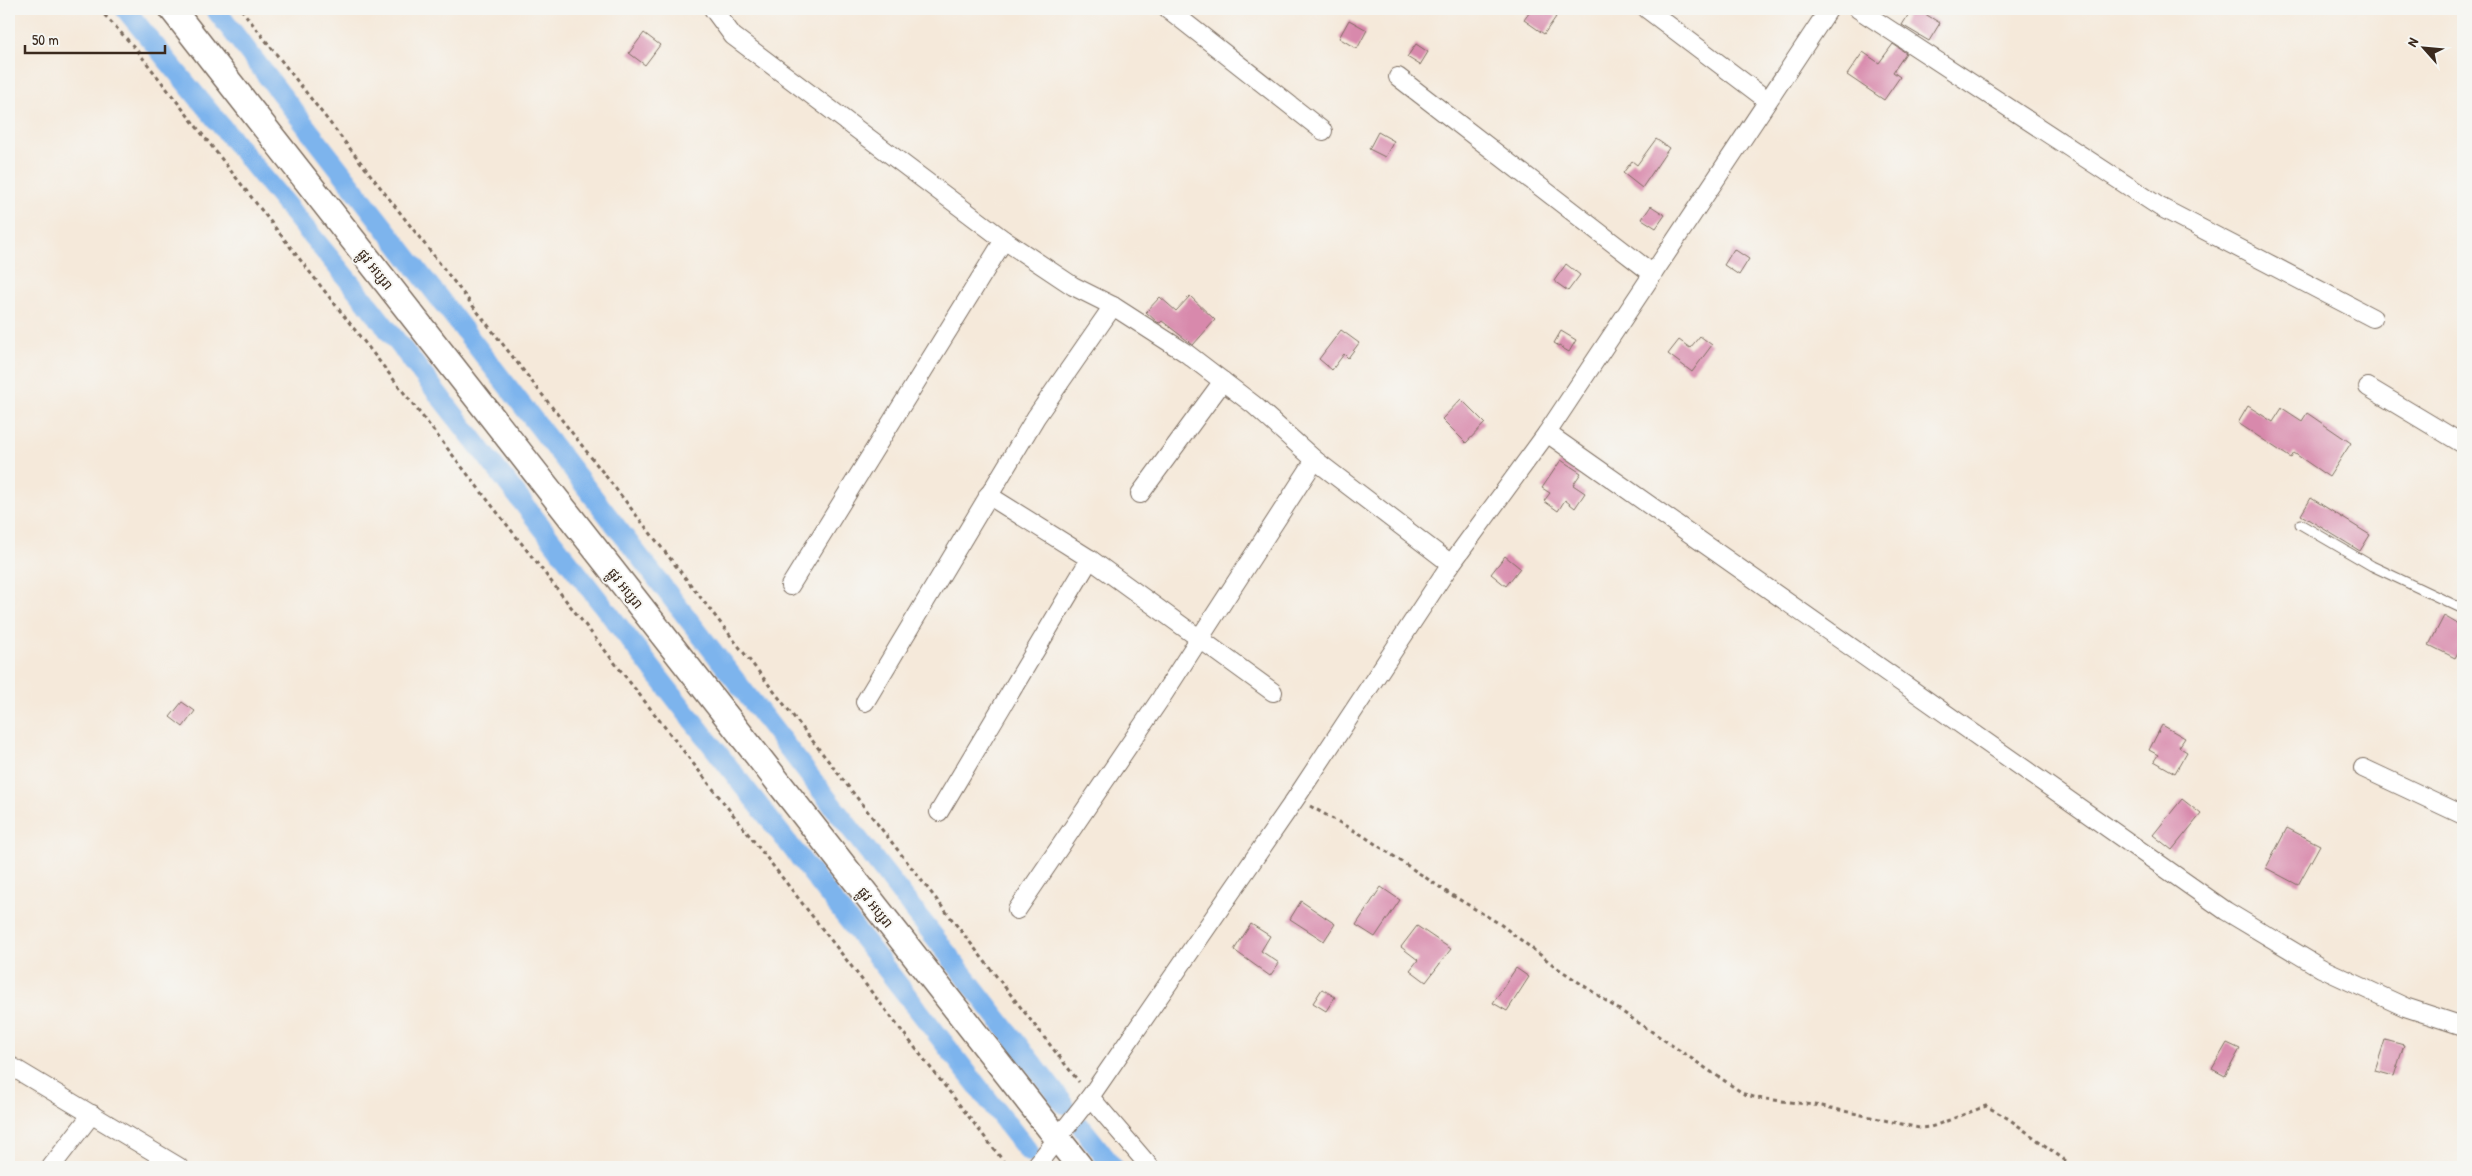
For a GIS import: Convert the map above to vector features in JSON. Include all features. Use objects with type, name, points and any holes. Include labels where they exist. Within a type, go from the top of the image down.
[{"type":"street","name":"ផ្លូវ អប្សរា","points":[[172,9],[1080,1167]]},
{"type":"street","points":[[712,9],[733,36],[1004,240],[1073,286],[1113,306],[1186,353],[1223,380],[1315,460],[1451,564]]},
{"type":"street","points":[[1168,9],[1323,131]]},
{"type":"street","points":[[1647,9],[1767,100]]},
{"type":"street","points":[[1035,1167],[1090,1096],[1296,798],[1451,564],[1546,433],[1829,9]]},
{"type":"street","points":[[1858,9],[2160,207],[2373,318]]},
{"type":"street","points":[[1398,77],[1653,274]]},
{"type":"street","points":[[790,586],[1004,240]]},
{"type":"street","points":[[866,702],[988,495],[1046,403],[1113,306]]},
{"type":"street","points":[[1140,494],[1223,380]]},
{"type":"street","points":[[2368,387],[2463,444]]},
{"type":"street","points":[[1546,433],[2226,912],[2321,968],[2405,1007],[2463,1026]]},
{"type":"street","points":[[1017,910],[1200,638],[1315,460]]},
{"type":"street","points":[[988,495],[1090,559],[1272,692]]},
{"type":"street","points":[[939,812],[1090,559]]},
{"type":"street","points":[[2363,768],[2463,815]]},
{"type":"street","points":[[9,1065],[179,1167]]},
{"type":"street","points":[[1090,1096],[1150,1167]]},
{"type":"street","points":[[51,1167],[92,1114]]},
{"type":"lane","points":[[2300,524],[2372,566],[2463,609]]},
{"type":"path","points":[[99,9],[135,48],[1008,1167]]},
{"type":"path","points":[[241,9],[1090,1096]]},
{"type":"path","points":[[1296,798],[1362,835],[1450,894],[1500,924],[1556,967],[1744,1094],[1757,1098],[1822,1106],[1919,1128],[1931,1127],[1986,1106],[2009,1119],[2074,1167]]},
{"type":"building","points":[[1532,9],[1544,9],[1556,17],[1544,34],[1524,20]]},
{"type":"building","points":[[1912,9],[1917,9],[1940,23],[1929,41],[1902,25]]},
{"type":"building","points":[[1349,20],[1367,30],[1357,49],[1339,38]]},
{"type":"building","points":[[644,33],[660,45],[645,65],[629,53]]},
{"type":"building","points":[[1416,44],[1428,52],[1420,65],[1407,57]]},
{"type":"building","points":[[1893,44],[1906,53],[1893,72],[1900,77],[1884,100],[1847,75],[1863,52],[1879,63]]},
{"type":"building","points":[[1378,132],[1394,141],[1385,157],[1369,149]]},
{"type":"building","points":[[1656,139],[1669,148],[1642,188],[1623,173],[1632,161],[1637,165]]},
{"type":"building","points":[[1651,206],[1665,215],[1656,228],[1642,219]]},
{"type":"building","points":[[1734,249],[1749,259],[1739,275],[1724,265]]},
{"type":"building","points":[[1566,264],[1580,275],[1568,291],[1554,281]]},
{"type":"building","points":[[1190,296],[1215,320],[1193,345],[1162,321],[1160,323],[1157,322],[1146,312],[1160,297],[1176,311]]},
{"type":"building","points":[[1341,330],[1359,343],[1348,358],[1344,354],[1332,370],[1319,359]]},
{"type":"building","points":[[1561,331],[1576,340],[1569,352],[1554,343]]},
{"type":"building","points":[[1700,336],[1712,345],[1692,372],[1668,354],[1679,340],[1690,348]]},
{"type":"building","points":[[1461,399],[1485,423],[1466,443],[1442,419]]},
{"type":"building","points":[[2248,406],[2273,422],[2282,408],[2302,421],[2307,413],[2351,443],[2329,477],[2294,453],[2291,458],[2238,423]]},
{"type":"building","points":[[1561,460],[1581,473],[1573,485],[1585,493],[1575,508],[1565,500],[1558,511],[1544,501],[1550,493],[1542,488]]},
{"type":"building","points":[[2311,498],[2370,535],[2360,551],[2301,515]]},
{"type":"building","points":[[1505,556],[1520,568],[1506,586],[1491,574]]},
{"type":"building","points":[[2444,616],[2463,627],[2463,643],[2455,658],[2429,645]]},
{"type":"building","points":[[182,702],[195,711],[183,727],[170,717]]},
{"type":"building","points":[[2162,725],[2185,738],[2179,747],[2187,752],[2175,773],[2154,761],[2158,755],[2149,750]]},
{"type":"building","points":[[2182,799],[2201,814],[2172,850],[2153,835]]},
{"type":"building","points":[[2287,828],[2320,845],[2298,885],[2266,868]]},
{"type":"building","points":[[1381,887],[1400,900],[1375,937],[1356,925]]},
{"type":"building","points":[[1301,901],[1335,924],[1324,941],[1290,919]]},
{"type":"building","points":[[1251,924],[1270,936],[1261,951],[1279,963],[1270,976],[1234,950]]},
{"type":"building","points":[[1417,926],[1451,949],[1426,982],[1410,970],[1418,960],[1401,947]]},
{"type":"building","points":[[1516,968],[1529,977],[1507,1011],[1493,1003]]},
{"type":"building","points":[[1322,989],[1335,997],[1326,1011],[1313,1003]]},
{"type":"building","points":[[2385,1040],[2404,1045],[2394,1076],[2375,1071]]},
{"type":"building","points":[[2227,1043],[2240,1049],[2225,1076],[2212,1069]]},
{"type":"waterway","points":[[125,9],[367,303],[1029,1152]]},
{"type":"waterway","points":[[215,9],[1064,1104]]},
{"type":"waterway","points":[[1083,1129],[1113,1167]]}]
